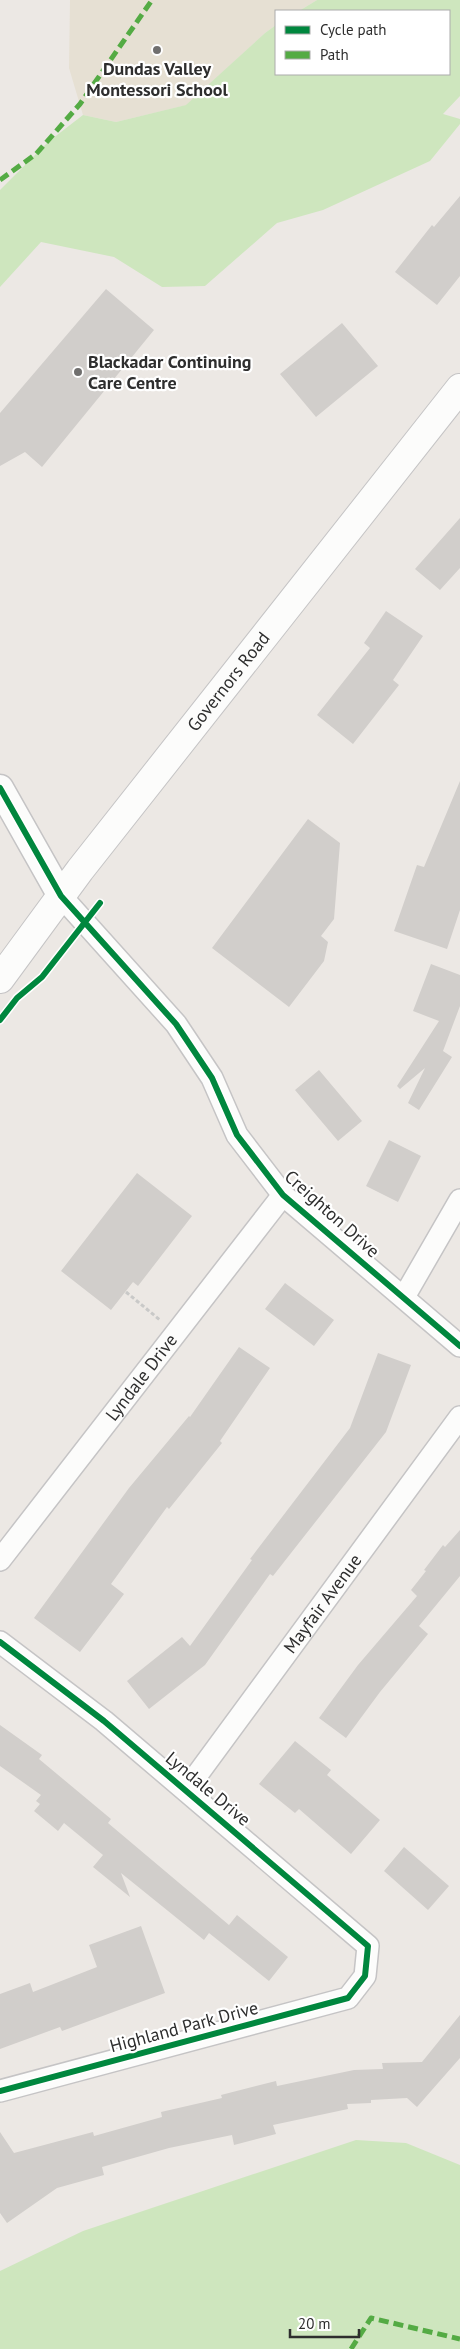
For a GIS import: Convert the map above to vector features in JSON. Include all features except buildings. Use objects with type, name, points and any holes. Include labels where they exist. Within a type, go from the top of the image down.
[{"type":"main road","name":"Governors Road","points":[[0,979],[61,896],[460,388]]},
{"type":"street","points":[[0,788],[61,896]]},
{"type":"street","name":"Creighton Drive","points":[[61,896],[176,1024],[212,1078],[237,1135],[283,1195],[460,1346]]},
{"type":"street","name":"Lyndale Drive","points":[[0,1560],[283,1195]]},
{"type":"street","points":[[404,1297],[460,1200]]},
{"type":"street","name":"Mayfair Avenue","points":[[186,1790],[460,1417]]},
{"type":"street","name":"Lyndale Drive","points":[[0,1642],[104,1721],[368,1946],[365,1976]]},
{"type":"street","name":"Highland Park Drive","points":[[0,2091],[348,1998],[365,1976]]},
{"type":"path","points":[[126,1292],[176,1333]]},
{"type":"shaded area","name":"Dundas Valley Montessori School","points":[[70,0],[317,0],[301,10],[275,10],[275,26],[187,105],[116,122],[83,115],[69,68]]},
{"type":"green space","points":[[317,0],[460,0],[460,96],[443,114],[460,119],[460,124],[430,161],[323,210],[277,223],[205,286],[162,287],[114,257],[41,242],[0,287],[0,190],[48,142],[83,115],[116,122],[186,105],[275,26],[275,75],[450,75],[450,10],[301,10]]},
{"type":"green space","points":[[356,2140],[406,2143],[460,2165],[460,2349],[0,2349],[0,2271],[83,2231]]},
{"type":"marked path","points":[[0,180],[36,154],[80,104],[152,0]]},
{"type":"marked path","points":[[351,2349],[371,2318],[460,2339]]},
{"type":"cycle path","points":[[0,788],[61,896],[176,1024],[212,1078],[237,1135],[283,1195],[460,1346]]},
{"type":"cycle path","points":[[0,1020],[17,998],[42,977],[100,903]]},
{"type":"cycle path","points":[[0,1642],[104,1721],[368,1946],[365,1976],[348,1998],[0,2091]]},
{"type":"place","name":"Dundas Valley Montessori School","points":[[157,50]]},
{"type":"place","name":"Blackadar Continuing Care Centre","points":[[78,372]]}]
